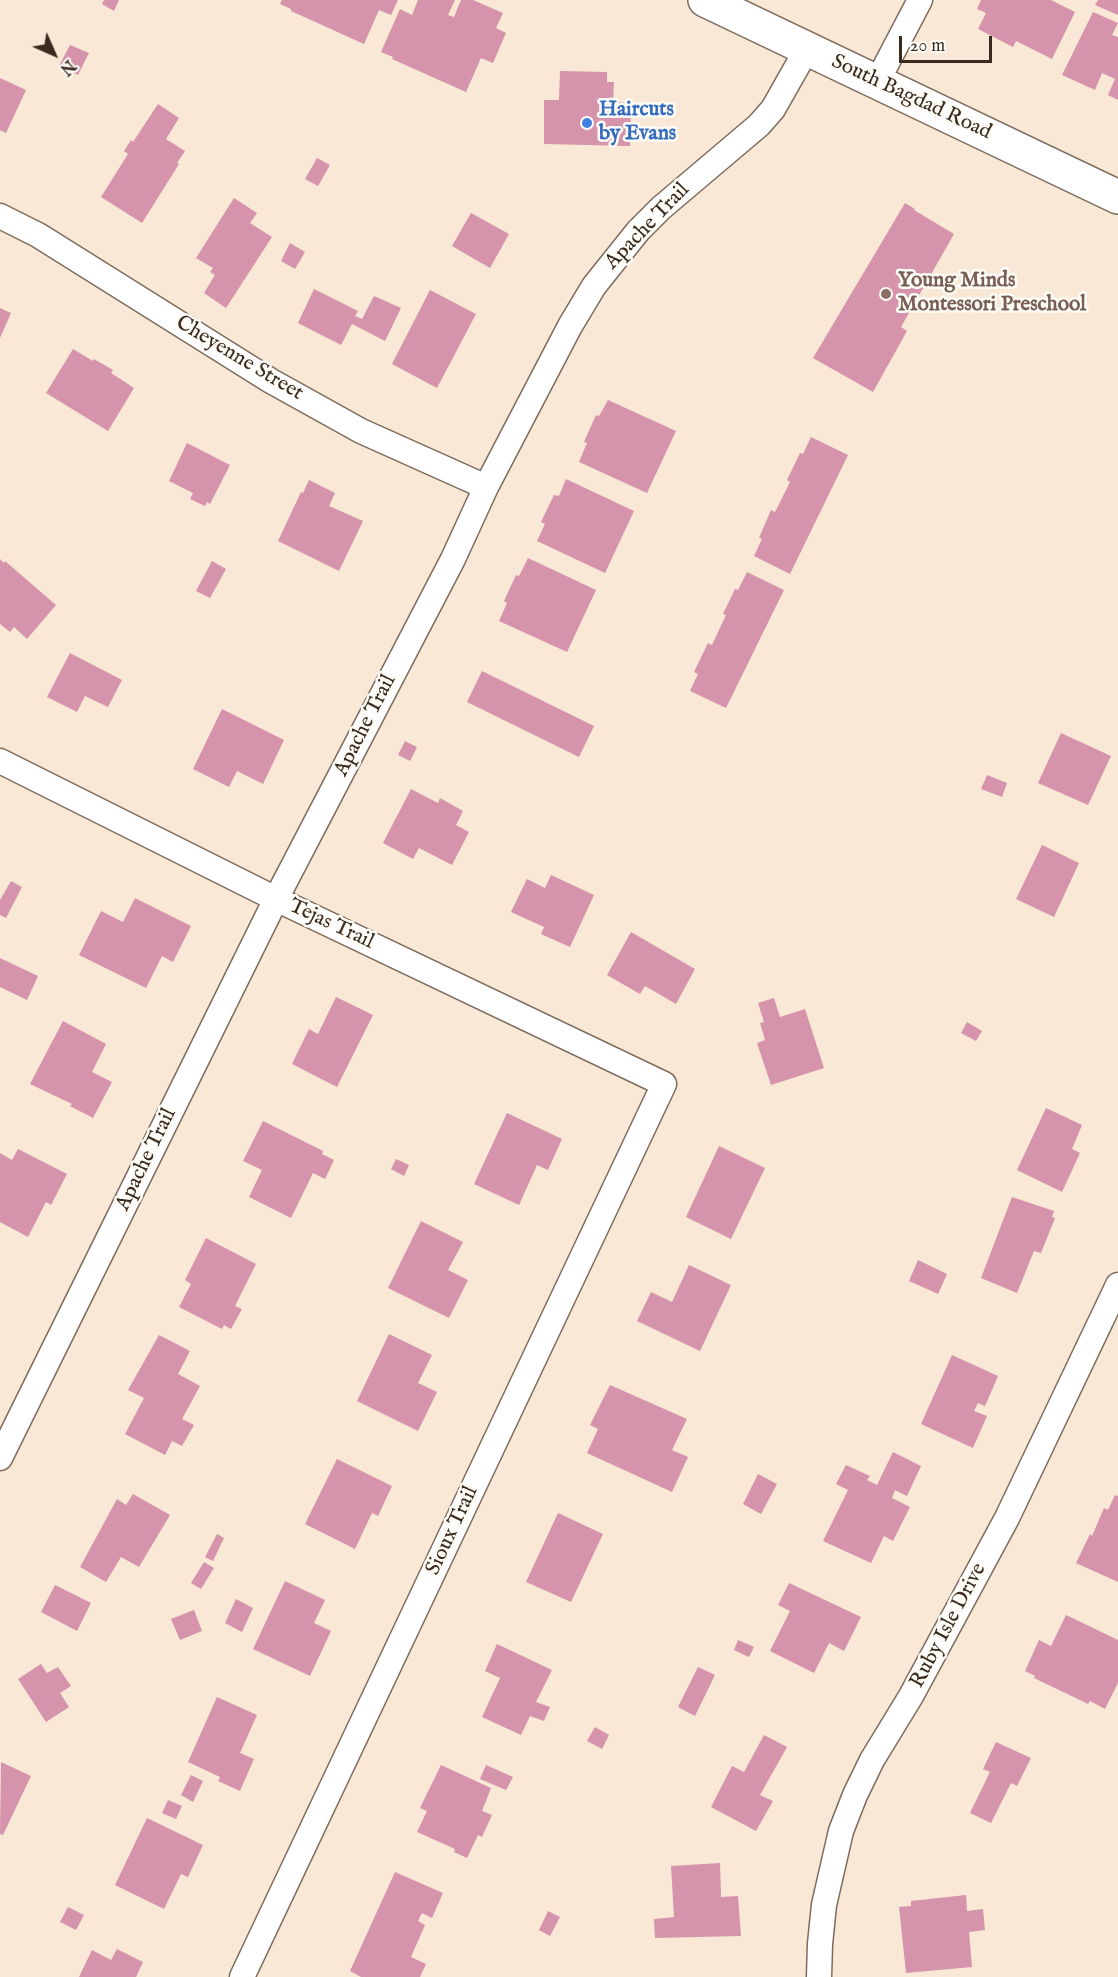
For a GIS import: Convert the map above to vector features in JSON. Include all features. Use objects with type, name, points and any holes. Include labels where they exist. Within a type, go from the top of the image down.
[{"type":"main road","name":"South Bagdad Road","points":[[705,0],[1118,197]]},
{"type":"street","points":[[877,82],[920,0]]},
{"type":"street","name":"Apache Trail","points":[[0,1458],[276,899],[453,559],[486,487],[570,326],[601,277],[638,231],[773,109],[807,49]]},
{"type":"street","name":"Cheyenne Street","points":[[0,216],[38,235],[271,381],[361,431],[486,487]]},
{"type":"street","name":"Tejas Trail","points":[[0,761],[276,899],[664,1084]]},
{"type":"street","name":"Sioux Trail","points":[[242,1977],[664,1084]]},
{"type":"street","name":"Ruby Isle Drive","points":[[819,1977],[820,1944],[827,1886],[841,1831],[855,1795],[1007,1518],[1118,1285]]},
{"type":"building","points":[[104,0],[119,0],[114,11],[102,4]]},
{"type":"building","points":[[282,0],[398,0],[391,15],[379,10],[364,44],[291,11],[280,4]]},
{"type":"building","points":[[418,0],[455,0],[448,15],[454,17],[461,0],[473,0],[503,13],[496,28],[506,33],[493,63],[481,58],[466,92],[381,52],[400,9],[412,15]]},
{"type":"building","points":[[981,0],[1051,0],[1075,12],[1052,59],[1016,41],[1013,47],[978,29],[986,13],[977,9]]},
{"type":"building","points":[[1098,0],[1118,0],[1118,15],[1095,5]]},
{"type":"building","points":[[1093,12],[1118,23],[1112,35],[1118,37],[1118,100],[1108,95],[1115,79],[1102,73],[1095,90],[1062,75]]},
{"type":"building","points":[[70,45],[89,53],[78,75],[59,66]]},
{"type":"building","name":"Haircuts by Evans","points":[[560,71],[607,72],[607,82],[614,82],[613,102],[631,102],[630,146],[544,144],[544,100],[559,100]]},
{"type":"building","points":[[0,78],[26,90],[6,133],[0,130]]},
{"type":"building","points":[[158,104],[179,118],[166,139],[185,151],[142,223],[101,197],[128,154],[124,151],[131,140],[133,142]]},
{"type":"building","points":[[317,158],[330,165],[318,186],[305,179]]},
{"type":"building","points":[[234,198],[257,213],[250,223],[272,237],[226,308],[204,293],[215,275],[210,272],[213,268],[196,258]]},
{"type":"building","name":"Young Minds Montessori Preschool","points":[[905,203],[954,234],[901,327],[907,331],[873,392],[813,358]]},
{"type":"building","points":[[471,213],[509,234],[490,268],[452,246]]},
{"type":"building","points":[[290,243],[305,252],[295,269],[281,261]]},
{"type":"building","points":[[314,289],[358,311],[355,316],[362,319],[374,296],[401,308],[385,341],[352,324],[341,345],[298,323]]},
{"type":"building","points":[[430,290],[476,314],[437,388],[392,364]]},
{"type":"building","points":[[0,308],[11,313],[0,338]]},
{"type":"building","points":[[73,349],[113,370],[111,373],[134,388],[108,431],[46,393]]},
{"type":"building","points":[[608,400],[676,431],[647,493],[579,462],[587,443],[584,442],[596,415],[599,416]]},
{"type":"building","points":[[811,437],[848,455],[790,574],[754,556],[771,510],[775,512],[790,482],[787,480],[800,453],[803,454]]},
{"type":"building","points":[[187,443],[230,465],[210,504],[207,502],[205,506],[190,499],[193,493],[169,481]]},
{"type":"building","points":[[566,479],[634,511],[605,573],[537,541],[545,524],[541,522],[554,495],[559,496]]},
{"type":"building","points":[[309,480],[335,493],[329,506],[363,521],[339,571],[278,541]]},
{"type":"building","points":[[528,558],[596,590],[567,652],[499,621],[507,603],[504,601],[516,575],[519,576]]},
{"type":"building","points":[[0,559],[56,605],[27,639],[14,627],[10,632],[0,624]]},
{"type":"building","points":[[212,561],[226,569],[210,598],[196,591]]},
{"type":"building","points":[[747,572],[784,590],[726,708],[690,691],[698,674],[694,672],[708,643],[712,645],[726,615],[723,614],[735,589],[738,590]]},
{"type":"building","points":[[70,653],[122,680],[108,707],[85,696],[77,712],[47,697]]},
{"type":"building","points":[[482,671],[594,726],[579,757],[467,702]]},
{"type":"building","points":[[222,709],[284,740],[263,784],[237,771],[229,787],[193,769]]},
{"type":"building","points":[[1061,733],[1111,756],[1088,805],[1038,783]]},
{"type":"building","points":[[405,741],[417,747],[410,761],[398,755]]},
{"type":"building","points":[[987,775],[1007,783],[1002,797],[981,789]]},
{"type":"building","points":[[411,789],[438,803],[440,798],[463,811],[456,825],[469,832],[452,865],[419,848],[413,859],[383,843]]},
{"type":"building","points":[[1042,845],[1079,863],[1054,917],[1016,899]]},
{"type":"building","points":[[551,875],[594,895],[570,947],[541,934],[544,927],[511,912],[527,879],[545,888]]},
{"type":"building","points":[[11,881],[22,887],[6,918],[0,915],[0,900]]},
{"type":"building","points":[[135,898],[191,926],[173,962],[162,956],[146,988],[79,955],[101,911],[123,922]]},
{"type":"building","points":[[631,932],[695,969],[676,1004],[645,986],[640,994],[607,975]]},
{"type":"building","points":[[0,958],[38,976],[27,1000],[0,987]]},
{"type":"building","points":[[336,997],[373,1015],[337,1087],[292,1064],[309,1029],[318,1034]]},
{"type":"building","points":[[774,998],[780,1017],[805,1009],[824,1068],[771,1085],[757,1043],[765,1040],[760,1023],[764,1022],[758,1003]]},
{"type":"building","points":[[63,1021],[106,1044],[92,1072],[112,1082],[93,1118],[70,1106],[72,1104],[30,1084]]},
{"type":"building","points":[[967,1022],[982,1031],[976,1041],[961,1033]]},
{"type":"building","points":[[1046,1108],[1082,1125],[1072,1149],[1080,1153],[1062,1192],[1017,1170]]},
{"type":"building","points":[[507,1113],[562,1139],[548,1170],[537,1165],[519,1205],[474,1184]]},
{"type":"building","points":[[263,1121],[323,1151],[322,1154],[334,1160],[325,1179],[313,1173],[291,1218],[249,1197],[262,1170],[243,1161]]},
{"type":"building","points":[[719,1146],[765,1168],[731,1239],[686,1217]]},
{"type":"building","points":[[18,1149],[67,1174],[51,1205],[46,1202],[28,1237],[0,1222],[0,1153],[12,1160]]},
{"type":"building","points":[[396,1159],[409,1165],[404,1176],[391,1169]]},
{"type":"building","points":[[1012,1197],[1054,1211],[1052,1217],[1055,1218],[1041,1253],[1034,1251],[1017,1293],[981,1278]]},
{"type":"building","points":[[421,1221],[463,1242],[448,1270],[468,1280],[449,1318],[388,1288]]},
{"type":"building","points":[[206,1238],[256,1264],[235,1306],[242,1309],[231,1329],[224,1325],[222,1329],[179,1307],[191,1284],[185,1280]]},
{"type":"building","points":[[918,1260],[947,1274],[938,1294],[909,1281]]},
{"type":"building","points":[[689,1265],[731,1285],[700,1351],[637,1321],[651,1292],[672,1302]]},
{"type":"building","points":[[389,1334],[432,1355],[418,1383],[437,1392],[418,1431],[357,1401]]},
{"type":"building","points":[[159,1335],[190,1351],[178,1374],[200,1386],[182,1419],[194,1425],[182,1446],[172,1441],[165,1455],[125,1434],[144,1398],[128,1390]]},
{"type":"building","points":[[952,1355],[998,1376],[985,1406],[978,1403],[974,1411],[987,1416],[973,1448],[921,1424]]},
{"type":"building","points":[[610,1385],[687,1419],[672,1450],[688,1457],[672,1492],[587,1453],[598,1429],[590,1425]]},
{"type":"building","points":[[893,1452],[921,1466],[907,1496],[895,1490],[892,1498],[910,1507],[893,1541],[884,1536],[871,1563],[823,1541],[848,1490],[836,1484],[846,1465],[870,1476],[867,1480],[877,1485]]},
{"type":"building","points":[[337,1459],[392,1486],[378,1516],[372,1513],[355,1549],[305,1524]]},
{"type":"building","points":[[758,1474],[777,1484],[761,1514],[743,1504]]},
{"type":"building","points":[[133,1494],[170,1515],[139,1567],[121,1557],[106,1582],[80,1567],[117,1499],[126,1505]]},
{"type":"building","points":[[1115,1495],[1118,1496],[1118,1582],[1076,1563],[1090,1534],[1092,1536],[1104,1508],[1108,1510]]},
{"type":"building","points":[[558,1513],[603,1534],[571,1602],[526,1582]]},
{"type":"building","points":[[217,1534],[224,1538],[213,1561],[205,1557]]},
{"type":"building","points":[[204,1562],[214,1568],[201,1589],[191,1583]]},
{"type":"building","points":[[285,1581],[325,1600],[314,1623],[331,1631],[310,1676],[253,1649]]},
{"type":"building","points":[[789,1583],[861,1617],[844,1651],[829,1643],[814,1673],[770,1651],[790,1611],[778,1605]]},
{"type":"building","points":[[55,1585],[91,1603],[77,1631],[41,1612]]},
{"type":"building","points":[[236,1599],[253,1608],[242,1632],[225,1623]]},
{"type":"building","points":[[194,1610],[202,1631],[180,1640],[171,1619]]},
{"type":"building","points":[[1066,1615],[1118,1640],[1118,1683],[1105,1709],[1090,1701],[1088,1704],[1034,1678],[1035,1676],[1025,1671],[1039,1640],[1051,1646]]},
{"type":"building","points":[[738,1640],[754,1647],[749,1657],[734,1650]]},
{"type":"building","points":[[497,1644],[552,1670],[536,1702],[550,1707],[544,1721],[530,1716],[521,1735],[482,1717],[500,1678],[485,1671]]},
{"type":"building","points":[[41,1664],[47,1673],[58,1667],[71,1686],[60,1693],[69,1707],[46,1722],[18,1679]]},
{"type":"building","points":[[698,1667],[715,1675],[695,1716],[678,1707]]},
{"type":"building","points":[[217,1697],[257,1715],[240,1753],[254,1759],[240,1791],[218,1781],[220,1777],[188,1762]]},
{"type":"building","points":[[595,1727],[609,1735],[602,1749],[587,1741]]},
{"type":"building","points":[[764,1735],[787,1747],[760,1795],[773,1801],[756,1831],[711,1807],[732,1766],[744,1772]]},
{"type":"building","points":[[996,1742],[1031,1758],[1017,1786],[1011,1783],[991,1823],[970,1813],[990,1772],[983,1769]]},
{"type":"building","points":[[1,1762],[31,1776],[3,1835],[0,1834]]},
{"type":"building","points":[[441,1765],[491,1788],[482,1811],[492,1815],[482,1837],[478,1835],[467,1858],[454,1852],[455,1849],[417,1832],[427,1811],[420,1808]]},
{"type":"building","points":[[486,1765],[513,1777],[506,1790],[480,1779]]},
{"type":"building","points":[[191,1775],[203,1781],[193,1802],[181,1795]]},
{"type":"building","points":[[168,1800],[182,1806],[176,1819],[162,1813]]},
{"type":"building","points":[[147,1818],[203,1845],[188,1877],[181,1874],[164,1909],[115,1885]]},
{"type":"building","points":[[720,1863],[721,1897],[738,1896],[741,1936],[655,1938],[654,1919],[674,1917],[671,1866]]},
{"type":"building","points":[[395,1872],[443,1893],[432,1918],[422,1913],[418,1921],[425,1925],[411,1957],[426,1964],[420,1977],[361,1977],[350,1971]]},
{"type":"building","points":[[966,1895],[967,1911],[983,1909],[985,1930],[969,1932],[972,1967],[906,1973],[899,1907],[911,1906],[911,1901]]},
{"type":"building","points":[[68,1907],[84,1915],[76,1930],[60,1922]]},
{"type":"building","points":[[548,1911],[560,1917],[550,1936],[539,1930]]},
{"type":"building","points":[[117,1949],[143,1962],[136,1977],[79,1977],[92,1950],[111,1960]]},
{"type":"place","name":"Haircuts by Evans","points":[[587,123]]},
{"type":"place","name":"Young Minds Montessori Preschool","points":[[886,294]]}]
